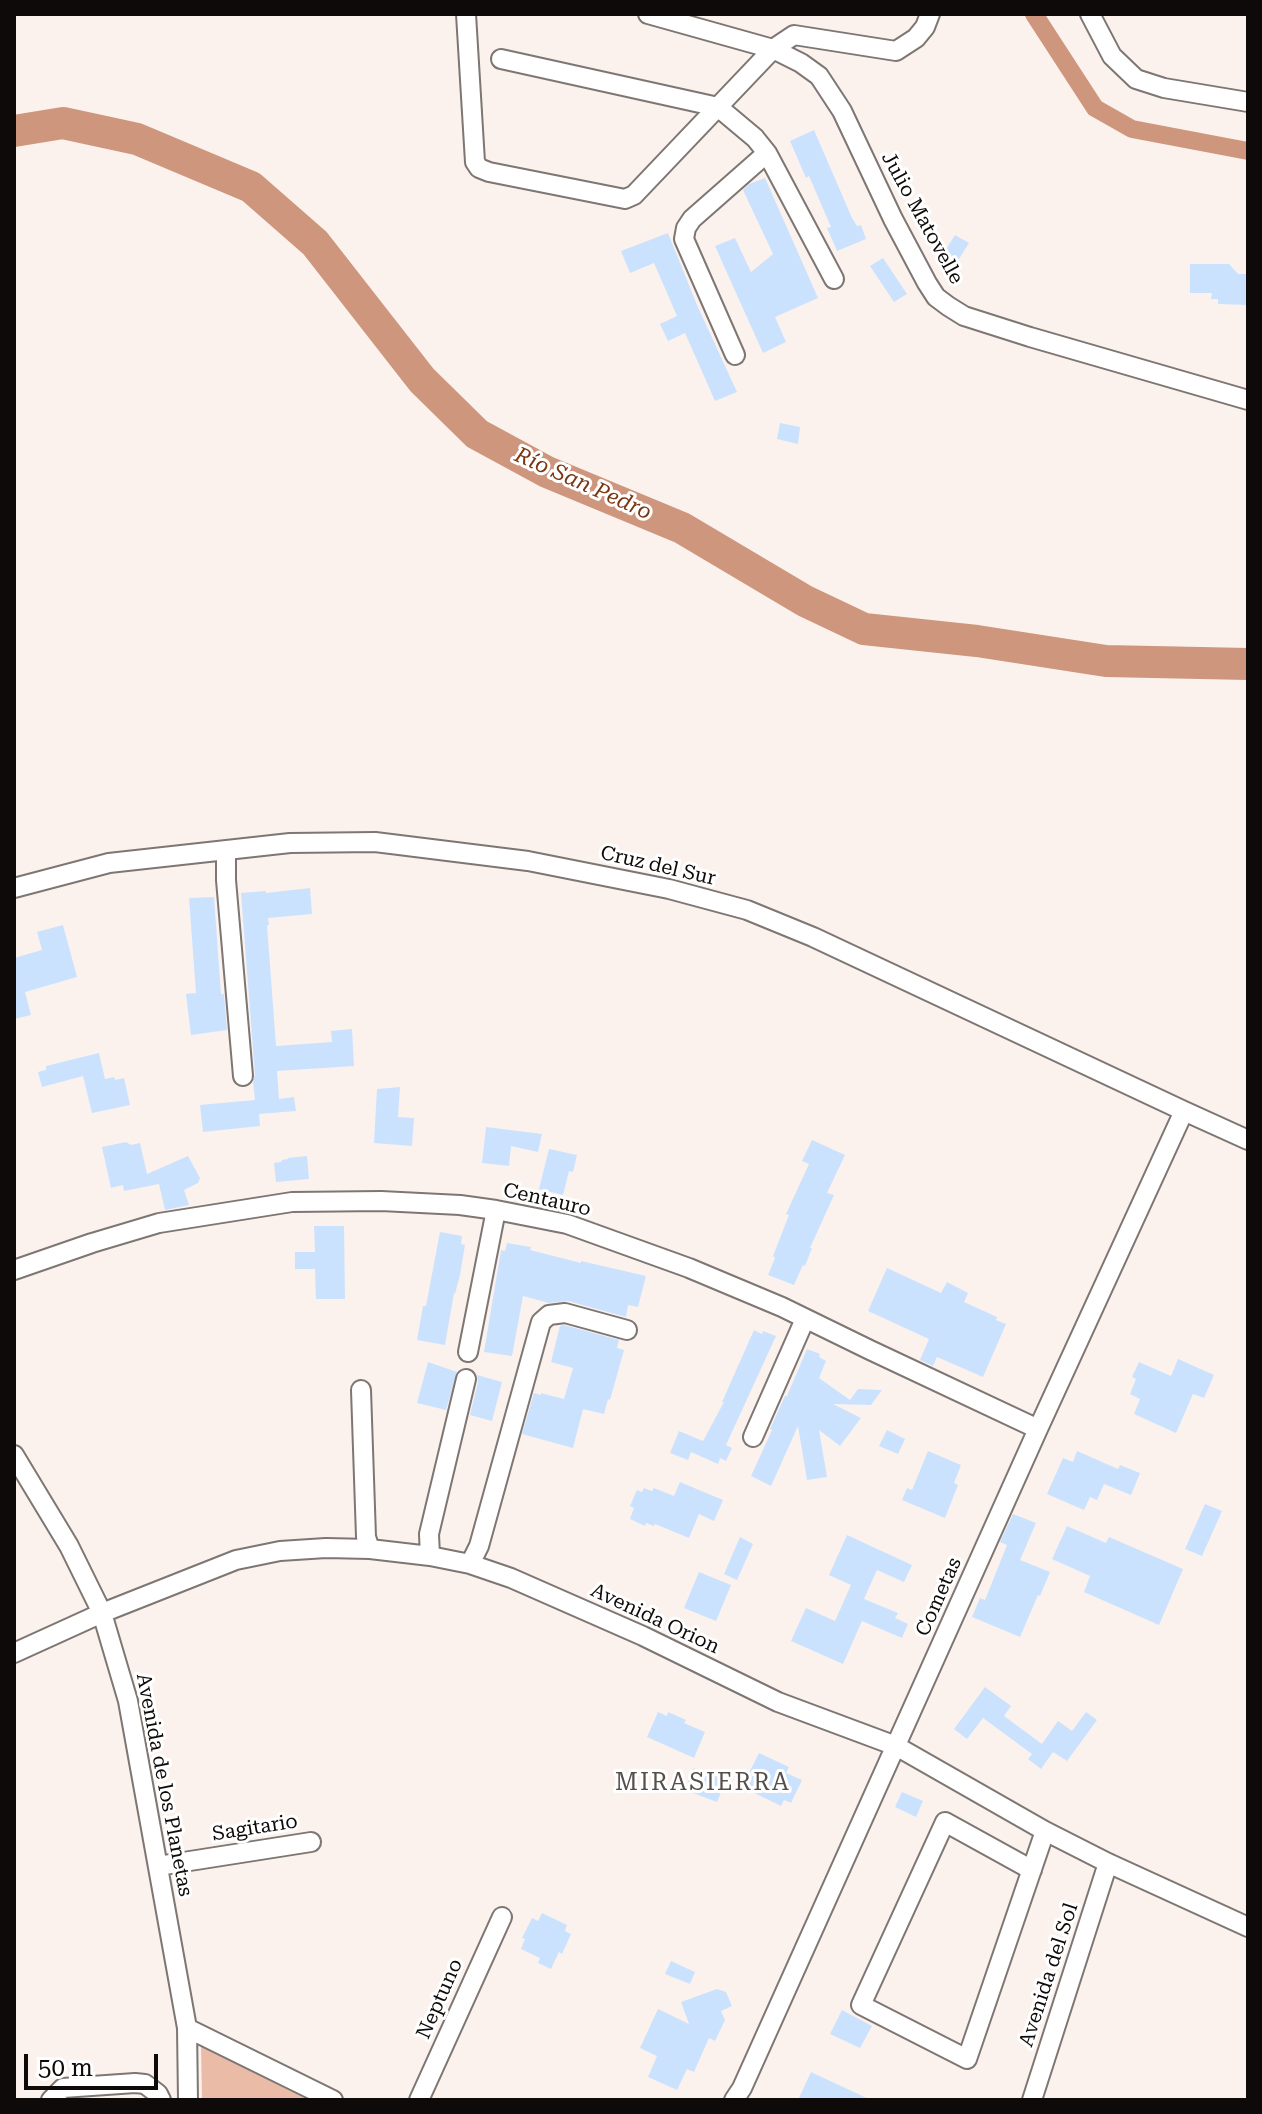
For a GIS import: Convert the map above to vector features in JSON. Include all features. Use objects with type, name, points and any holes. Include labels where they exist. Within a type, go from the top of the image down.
[{"type":"street","points":[[466,14],[475,162],[479,168],[625,199],[634,195],[773,49],[794,35],[896,51],[916,38],[930,14]]},
{"type":"street","name":"Julio Matovelle","points":[[648,14],[773,49],[819,76],[842,111],[927,283],[936,297],[948,306],[964,316],[1030,337],[1248,400]]},
{"type":"street","points":[[1090,14],[1112,56],[1136,79],[1164,88],[1248,102]]},
{"type":"street","points":[[501,59],[718,107],[755,138],[767,153],[834,279]]},
{"type":"street","points":[[735,355],[684,239],[692,219],[767,153]]},
{"type":"street","name":"Cruz del Sur","points":[[14,888],[109,863],[290,843],[375,842],[528,861],[682,892],[747,910],[813,937],[1248,1140]]},
{"type":"street","points":[[226,850],[243,1076]]},
{"type":"street","name":"Cometas","points":[[734,2100],[1184,1111]]},
{"type":"street","name":"Centauro","points":[[14,1270],[159,1223],[292,1202],[381,1201],[496,1210],[567,1224],[689,1268],[1038,1429]]},
{"type":"street","points":[[468,1352],[496,1210]]},
{"type":"street","points":[[470,1564],[479,1546],[541,1322],[549,1315],[565,1313],[627,1330]]},
{"type":"street","points":[[753,1437],[805,1319]]},
{"type":"street","points":[[430,1556],[429,1534],[466,1379]]},
{"type":"street","points":[[361,1390],[366,1537],[370,1549]]},
{"type":"street","name":"Avenida de los Planetas","points":[[14,1455],[69,1546],[102,1613],[128,1701],[187,2028],[183,2100]]},
{"type":"street","name":"Avenida Orion","points":[[14,1653],[102,1613],[236,1560],[280,1551],[370,1549],[470,1564],[511,1578],[630,1630],[778,1702],[896,1746],[1045,1831],[1248,1927]]},
{"type":"street","points":[[1032,1870],[945,1822],[861,2005],[967,2059],[1032,1870],[1045,1831]]},
{"type":"street","name":"Sagitario","points":[[158,1866],[311,1842]]},
{"type":"street","name":"Avenida del Sol","points":[[1032,2100],[1108,1863]]},
{"type":"street","name":"Neptuno","points":[[419,2100],[502,1917]]},
{"type":"street","points":[[187,2028],[333,2100]]},
{"type":"street","points":[[51,2100],[63,2088],[135,2083],[145,2084],[161,2100]]},
{"type":"shaded area","points":[[201,2046],[308,2100],[202,2100]]},
{"type":"building","points":[[814,130],[852,218],[857,226],[861,225],[866,239],[837,251],[827,228],[831,227],[790,141]]},
{"type":"building","points":[[765,178],[818,298],[775,317],[786,342],[763,353],[715,246],[735,238],[751,272],[773,254],[743,190]]},
{"type":"building","points":[[668,233],[737,392],[715,401],[685,333],[668,341],[660,324],[677,316],[654,263],[630,273],[621,251]]},
{"type":"building","points":[[955,235],[969,243],[957,262],[943,254]]},
{"type":"building","points":[[883,258],[907,294],[894,302],[870,266]]},
{"type":"building","points":[[1190,264],[1229,264],[1238,274],[1248,274],[1248,305],[1218,304],[1218,299],[1211,299],[1212,293],[1190,293]]},
{"type":"building","points":[[780,423],[800,427],[798,444],[777,439]]},
{"type":"building","points":[[310,888],[312,914],[268,918],[276,1046],[332,1042],[331,1031],[352,1029],[354,1066],[277,1071],[279,1099],[294,1097],[296,1111],[259,1114],[260,1126],[203,1132],[200,1105],[255,1100],[241,893]]},
{"type":"building","points":[[214,897],[221,994],[224,994],[227,1030],[191,1035],[186,994],[196,993],[189,898]]},
{"type":"building","points":[[63,925],[77,977],[25,992],[31,1015],[14,1019],[14,958],[42,950],[37,932]]},
{"type":"building","points":[[99,1053],[105,1079],[124,1078],[130,1105],[92,1113],[83,1076],[42,1087],[38,1072],[46,1070],[46,1066]]},
{"type":"building","points":[[400,1087],[398,1117],[414,1118],[412,1146],[374,1143],[377,1089]]},
{"type":"building","points":[[486,1127],[542,1134],[538,1152],[511,1146],[509,1166],[482,1163]]},
{"type":"building","points":[[812,1140],[845,1155],[827,1193],[834,1195],[794,1285],[768,1275],[789,1215],[786,1214],[809,1164],[802,1161]]},
{"type":"building","points":[[126,1142],[131,1145],[140,1143],[147,1174],[188,1156],[200,1178],[198,1183],[184,1190],[189,1205],[165,1210],[159,1184],[124,1191],[123,1185],[111,1188],[102,1147]]},
{"type":"building","points":[[549,1149],[577,1155],[563,1195],[539,1189]]},
{"type":"building","points":[[307,1156],[309,1179],[276,1182],[274,1163]]},
{"type":"building","points":[[314,1226],[344,1226],[345,1299],[316,1299],[315,1269],[295,1269],[295,1252],[315,1252]]},
{"type":"building","points":[[440,1232],[462,1236],[461,1244],[465,1245],[445,1345],[417,1340]]},
{"type":"building","points":[[507,1243],[646,1276],[638,1307],[628,1305],[626,1317],[568,1301],[549,1303],[523,1296],[512,1356],[484,1352],[501,1250],[505,1251]]},
{"type":"building","points":[[887,1268],[941,1293],[947,1282],[968,1293],[964,1302],[1006,1324],[983,1377],[937,1357],[933,1366],[920,1360],[929,1339],[868,1311]]},
{"type":"building","points":[[560,1326],[619,1340],[617,1348],[624,1350],[604,1414],[583,1409],[573,1448],[522,1434],[534,1393],[564,1399],[573,1368],[551,1362]]},
{"type":"building","points":[[754,1330],[776,1336],[726,1445],[732,1448],[726,1461],[720,1458],[718,1464],[691,1452],[688,1460],[670,1453],[679,1431],[703,1441],[724,1402]]},
{"type":"building","points":[[807,1349],[820,1354],[819,1357],[826,1361],[819,1378],[850,1400],[858,1389],[882,1390],[871,1405],[833,1404],[861,1418],[840,1446],[819,1430],[827,1477],[807,1480],[798,1426],[771,1486],[751,1476]]},
{"type":"building","points":[[1178,1359],[1214,1375],[1204,1398],[1193,1394],[1176,1433],[1134,1414],[1140,1399],[1130,1394],[1136,1379],[1132,1377],[1139,1362],[1171,1376]]},
{"type":"building","points":[[428,1362],[457,1372],[446,1410],[417,1403]]},
{"type":"building","points":[[477,1375],[502,1382],[492,1421],[470,1415]]},
{"type":"building","points":[[887,1430],[905,1439],[898,1454],[879,1446]]},
{"type":"building","points":[[928,1451],[961,1465],[954,1483],[958,1485],[945,1518],[902,1500],[907,1488],[912,1490]]},
{"type":"building","points":[[1077,1451],[1118,1469],[1120,1465],[1140,1473],[1131,1495],[1104,1484],[1097,1500],[1090,1497],[1084,1510],[1047,1494],[1063,1458],[1073,1462]]},
{"type":"building","points":[[680,1482],[723,1500],[714,1521],[699,1514],[689,1538],[655,1524],[646,1523],[645,1526],[630,1519],[634,1508],[630,1506],[637,1490],[642,1492],[644,1488],[652,1491],[654,1488],[674,1496]]},
{"type":"building","points":[[1205,1504],[1222,1511],[1202,1556],[1185,1549]]},
{"type":"building","points":[[1013,1514],[1036,1523],[1020,1560],[1050,1572],[1020,1637],[972,1617],[980,1598],[985,1600],[1007,1545],[1000,1542]]},
{"type":"building","points":[[1067,1526],[1106,1543],[1109,1537],[1183,1569],[1159,1625],[1084,1592],[1090,1576],[1052,1559]]},
{"type":"building","points":[[847,1535],[912,1565],[904,1582],[877,1570],[864,1599],[898,1613],[895,1618],[908,1624],[902,1638],[862,1621],[843,1664],[791,1641],[806,1608],[835,1621],[851,1585],[829,1575]]},
{"type":"building","points":[[740,1537],[753,1544],[737,1580],[724,1574]]},
{"type":"building","points":[[699,1572],[731,1585],[716,1621],[684,1608]]},
{"type":"building","points":[[985,1687],[1011,1706],[1004,1716],[1042,1744],[1058,1721],[1072,1731],[1086,1712],[1097,1720],[1067,1761],[1053,1752],[1041,1769],[1028,1759],[1032,1754],[983,1718],[967,1739],[954,1729]]},
{"type":"building","points":[[658,1712],[667,1716],[668,1712],[705,1732],[694,1758],[647,1737]]},
{"type":"building","points":[[759,1753],[789,1767],[786,1773],[802,1780],[791,1803],[784,1800],[781,1806],[742,1787]]},
{"type":"building","points":[[693,1768],[726,1780],[717,1802],[685,1790]]},
{"type":"building","points":[[902,1792],[923,1801],[916,1817],[895,1807]]},
{"type":"building","points":[[542,1913],[567,1925],[565,1931],[571,1934],[551,1969],[538,1963],[540,1958],[521,1949],[525,1939],[522,1938],[532,1918],[538,1921]]},
{"type":"building","points":[[671,1961],[695,1972],[690,1984],[665,1974]]},
{"type":"building","points":[[717,1989],[726,1992],[732,2006],[721,2011],[725,2020],[715,2041],[709,2038],[694,2072],[687,2069],[677,2090],[648,2077],[657,2056],[640,2048],[658,2009],[689,2024],[681,2002]]},
{"type":"building","points":[[842,2010],[872,2026],[860,2048],[830,2034]]},
{"type":"building","points":[[811,2072],[871,2100],[798,2100]]},
{"type":"waterway","points":[[1034,14],[1095,108],[1132,129],[1248,151]]},
{"type":"waterway","name":"Río San Pedro","points":[[14,131],[63,123],[137,139],[251,187],[315,243],[422,380],[477,434],[547,472],[682,528],[805,601],[864,629],[977,641],[1106,661],[1248,664]]},
{"type":"district","name":"MIRASIERRA","points":[[703,1783]]}]
